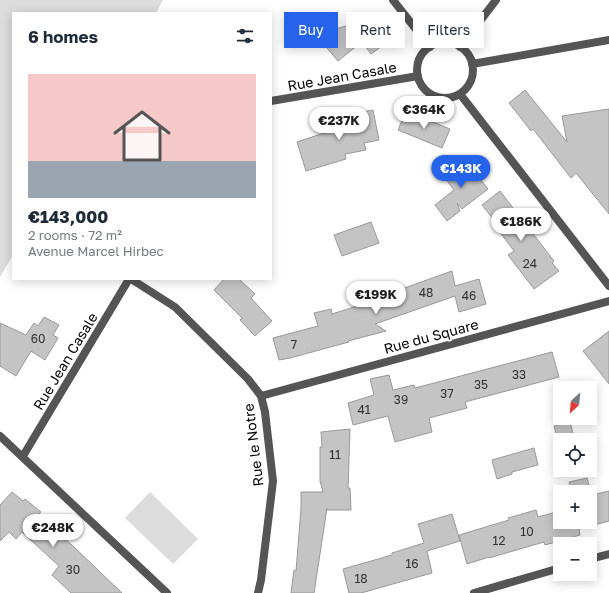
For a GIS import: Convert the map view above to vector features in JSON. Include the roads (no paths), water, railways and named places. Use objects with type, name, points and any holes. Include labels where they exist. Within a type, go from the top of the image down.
[{"type":"street","points":[[393,0],[413,25]]},
{"type":"street","points":[[484,16],[496,0]]},
{"type":"street","points":[[472,64],[609,40]]},
{"type":"street","points":[[429,48],[423,52],[419,60],[417,68],[418,76],[421,84],[427,91],[434,96],[443,98],[460,94],[471,81],[472,64],[466,52],[461,48]]},
{"type":"street","name":"Rue Jean Casale","points":[[272,101],[418,76]]},
{"type":"street","points":[[460,94],[609,286]]},
{"type":"street","name":"Rue Jean Casale","points":[[23,456],[129,280]]},
{"type":"street","name":"Rue le Notre","points":[[132,280],[174,307],[248,379],[261,396],[265,412],[273,481],[261,580],[258,593]]},
{"type":"street","name":"Rue du Square","points":[[261,396],[609,301]]},
{"type":"street","points":[[0,436],[167,593]]},
{"type":"street","points":[[597,557],[609,554]]},
{"type":"street","points":[[474,593],[553,570]]}]
